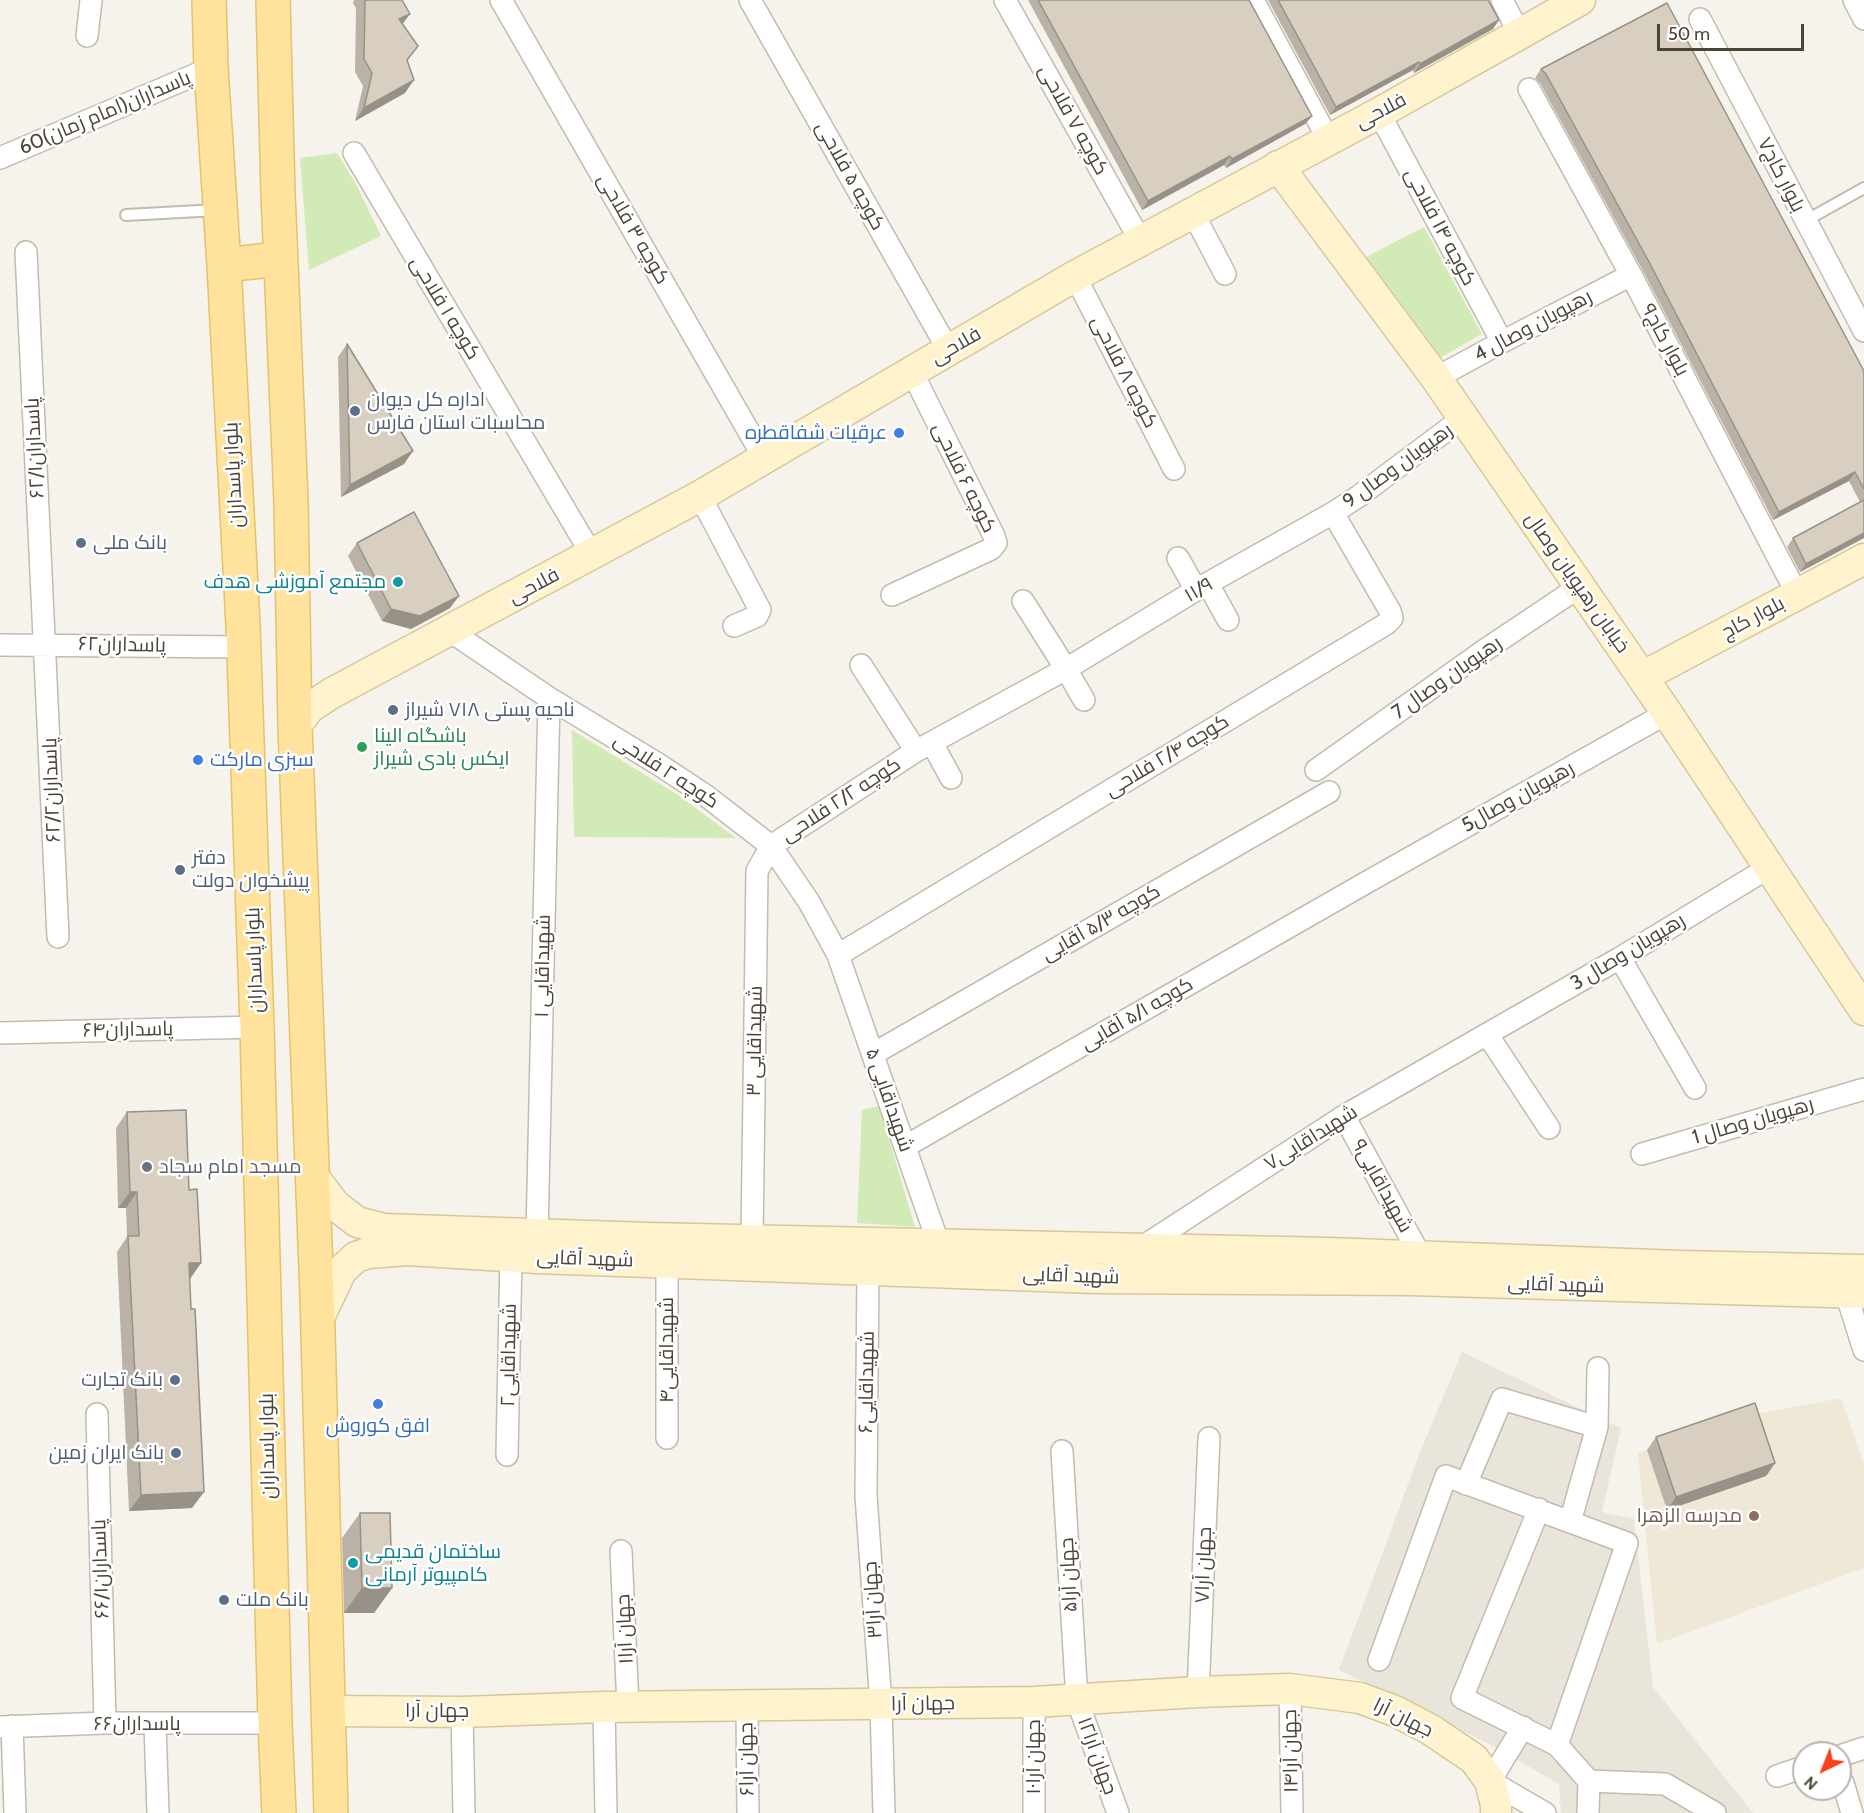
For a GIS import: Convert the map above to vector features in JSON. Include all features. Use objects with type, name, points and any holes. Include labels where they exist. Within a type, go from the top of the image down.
[{"type":"main road","name":"بلوار پاسداران","points":[[209,0],[243,647],[257,1027],[279,1813]]},
{"type":"main road","points":[[273,0],[280,259],[291,501],[295,727],[317,1323],[331,1813]]},
{"type":"main road","points":[[224,266],[280,259]]},
{"type":"street","points":[[87,36],[91,0]]},
{"type":"street","name":"کوچه ۳ فلاحی","points":[[501,0],[764,458]]},
{"type":"street","name":"کوچه ۵ فلاحی","points":[[750,0],[949,351]]},
{"type":"street","name":"کوچه ۷ فلاحی","points":[[1005,0],[1140,240]]},
{"type":"street","points":[[1252,0],[1328,139]]},
{"type":"street","points":[[1502,0],[1520,35]]},
{"type":"street","name":"فلاحی","points":[[295,727],[309,708],[332,693],[700,496],[1075,276],[1379,113],[1580,0]]},
{"type":"street","points":[[1854,0],[1864,19]]},
{"type":"street","name":"بلوار کاج۷","points":[[1700,19],[1864,332]]},
{"type":"street","name":"60پاسداران(امام زمان)","points":[[0,158],[211,68]]},
{"type":"street","name":"بلوار کاج۹","points":[[1529,88],[1631,275],[1797,594]]},
{"type":"street","name":"کوچه ۱۴ فلاحی","points":[[1379,113],[1502,342]]},
{"type":"street","name":"کوچه ۱ فلاحی","points":[[354,153],[592,555]]},
{"type":"street","name":"خیابان رهپویان وصال","points":[[1278,166],[1436,378],[1667,713],[1864,1010]]},
{"type":"street","points":[[1193,213],[1225,274]]},
{"type":"street","name":"پاسداران۶۲/۱","points":[[26,252],[45,644]]},
{"type":"street","name":"4 رهپویان وصال","points":[[1436,378],[1631,275]]},
{"type":"street","name":"کوچه ۸ فلاحی","points":[[1075,276],[1174,469]]},
{"type":"street","name":"کوچه ۶ فلاحی","points":[[892,595],[991,549],[996,543],[912,372]]},
{"type":"street","name":"9 رهپویان وصال","points":[[1333,513],[1463,418]]},
{"type":"street","points":[[700,496],[760,609],[757,616],[734,626]]},
{"type":"street","name":"۱۱/۹","points":[[924,747],[1066,669],[1202,587],[1333,513]]},
{"type":"street","name":"کوچه ۲/۴ فلاحی","points":[[838,955],[1386,624],[1392,618],[1390,611],[1333,513]]},
{"type":"street","points":[[1178,558],[1228,620]]},
{"type":"street","name":"بلوار کاج","points":[[1642,677],[1797,594],[1862,564]]},
{"type":"street","name":"7 رهپویان وصال","points":[[1316,770],[1482,652],[1579,587]]},
{"type":"street","points":[[1023,602],[1084,700]]},
{"type":"street","name":"کوچه ۲ فلاحی","points":[[450,631],[549,698],[686,783],[771,846],[809,902],[838,955]]},
{"type":"street","name":"پاسداران۶۲/۲","points":[[45,644],[58,937]]},
{"type":"street","name":"پاسداران۶۲","points":[[0,645],[243,647]]},
{"type":"street","points":[[294,660],[308,682],[332,693]]},
{"type":"street","name":"کوچه ۲/۲ فلاحی","points":[[771,846],[924,747],[861,665]]},
{"type":"street","name":"۱ شهیداقایی","points":[[520,1242],[549,698]]},
{"type":"street","name":"رهپویان وصال5","points":[[1369,881],[1667,713]]},
{"type":"street","points":[[924,747],[951,778]]},
{"type":"street","name":"کوچه ۵/۳ آقایی","points":[[873,1054],[1329,792]]},
{"type":"street","name":"۳ شهیداقایی","points":[[752,1240],[757,871],[771,846]]},
{"type":"street","name":"3 رهپویان وصال","points":[[1487,1034],[1768,868]]},
{"type":"street","name":"کوچه ۵/۱ آقایی","points":[[906,1146],[1369,881]]},
{"type":"street","name":"۵ شهیداقایی","points":[[838,955],[939,1245]]},
{"type":"street","points":[[1620,957],[1695,1088]]},
{"type":"street","name":"پاسداران۶۴","points":[[0,1033],[257,1027]]},
{"type":"street","points":[[1487,1034],[1549,1128]]},
{"type":"street","name":"شهیداقایی۷","points":[[1139,1249],[1344,1116],[1487,1034]]},
{"type":"street","name":"1 رهپویان وصال","points":[[1642,1154],[1864,1089]]},
{"type":"street","name":"شهیداقایی۹","points":[[1344,1116],[1421,1257]]},
{"type":"street","points":[[312,1175],[335,1205],[357,1222],[369,1239]]},
{"type":"street","name":"شهید آقایی","points":[[317,1323],[340,1271],[356,1257],[369,1239],[408,1250],[520,1242],[752,1240],[1421,1257],[1594,1274],[1855,1293]]},
{"type":"street","name":"شهید آقایی","points":[[520,1242],[667,1262],[1097,1278],[1411,1280],[1594,1274],[1864,1270]]},
{"type":"street","name":"شهیداقایی۲","points":[[507,1455],[520,1242]]},
{"type":"street","name":"شهیداقایی۴","points":[[667,1262],[667,1438]]},
{"type":"street","name":"شهیداقایی۶","points":[[866,1496],[868,1269]]},
{"type":"street","points":[[1855,1293],[1864,1350]]},
{"type":"street","points":[[1570,1522],[1598,1427],[1598,1368]]},
{"type":"street","points":[[1466,1484],[1502,1399],[1598,1427]]},
{"type":"street","name":"پاسداران۶۶/۱","points":[[97,1414],[105,1723]]},
{"type":"street","name":"جهان آرا۷","points":[[1198,1692],[1209,1438]]},
{"type":"street","name":"جهان آرا۵","points":[[1062,1451],[1077,1700]]},
{"type":"street","points":[[1379,1660],[1446,1476],[1627,1543],[1557,1745]]},
{"type":"street","name":"جهان آرا۳","points":[[866,1496],[881,1705],[884,1813]]},
{"type":"street","points":[[1539,1509],[1462,1698],[1557,1745],[1589,1781],[1588,1813]]},
{"type":"street","name":"جهان آرا۱","points":[[606,1813],[616,1707],[621,1551]]},
{"type":"street","name":"جهان آرا","points":[[328,1711],[462,1712],[616,1707],[1034,1702],[1290,1689],[1360,1698],[1395,1711],[1431,1730],[1474,1760],[1490,1781],[1545,1813]]},
{"type":"street","name":"جهان آرا۱۴","points":[[1290,1689],[1292,1813]]},
{"type":"street","name":"جهان آرا۱۲","points":[[1077,1700],[1118,1813]]},
{"type":"street","name":"جهان آرا۱۰","points":[[1034,1702],[1034,1813]]},
{"type":"street","name":"جهان آرا۶","points":[[747,1706],[748,1813]]},
{"type":"street","points":[[462,1712],[464,1813]]},
{"type":"street","name":"پاسداران۶۶","points":[[6,1726],[105,1723],[275,1723]]},
{"type":"street","points":[[156,1724],[158,1813]]},
{"type":"street","points":[[6,1726],[15,1813]]},
{"type":"street","points":[[1490,1781],[1523,1727]]},
{"type":"street","points":[[1777,1776],[1792,1771]]},
{"type":"street","name":"جهان آرا","points":[[1490,1781],[1496,1813]]},
{"type":"street","points":[[1589,1781],[1665,1784],[1715,1813]]},
{"type":"lane","points":[[1805,221],[1864,188]]},
{"type":"lane","points":[[126,215],[220,210]]},
{"type":"shaded area","points":[[1462,1352],[1621,1428],[1602,1512],[1634,1519],[1653,1687],[1753,1813],[1561,1813],[1559,1784],[1495,1747],[1339,1670],[1420,1452]]},
{"type":"shaded area","name":"مدرسه الزهرا","points":[[1841,1398],[1864,1464],[1864,1568],[1657,1644],[1638,1453],[1746,1416]]},
{"type":"green space","points":[[337,153],[357,186],[381,236],[309,270],[300,158]]},
{"type":"green space","points":[[1424,227],[1482,334],[1438,359],[1366,257]]},
{"type":"green space","points":[[572,730],[678,795],[736,838],[574,837]]},
{"type":"green space","points":[[879,1106],[915,1227],[857,1223],[862,1110]]},
{"type":"building","points":[[365,0],[402,0],[410,14],[399,19],[418,46],[407,60],[414,80],[364,108],[372,73],[364,59]]},
{"type":"building","points":[[1038,0],[1249,0],[1312,116],[1232,159],[1230,156],[1148,201]]},
{"type":"building","points":[[1278,0],[1488,0],[1499,20],[1336,107]]},
{"type":"building","points":[[1667,3],[1864,371],[1864,489],[1855,472],[1779,512],[1648,260],[1546,74],[1541,69]]},
{"type":"building","name":"اداره کل دیوان محاسبات استان فارس","points":[[347,344],[413,451],[350,485]]},
{"type":"building","points":[[1864,500],[1864,533],[1806,564],[1793,538]]},
{"type":"building","name":"مجتمع آموزشی هدف","points":[[414,512],[459,596],[420,616],[391,609],[357,543]]},
{"type":"building","points":[[186,1110],[189,1190],[197,1189],[201,1263],[189,1263],[191,1309],[195,1309],[204,1492],[141,1495],[128,1236],[139,1236],[137,1192],[130,1192],[127,1112]]},
{"type":"building","points":[[1755,1403],[1775,1463],[1676,1497],[1656,1437]]},
{"type":"building","points":[[360,1513],[390,1513],[392,1588],[362,1588]]},
{"type":"place","name":"اداره کل دیوان محاسبات استان فارس","points":[[355,411]]},
{"type":"place","name":"عرقیات شفاقطره","points":[[899,433]]},
{"type":"place","name":"بانک ملی","points":[[81,543]]},
{"type":"place","name":"مجتمع آموزشی هدف","points":[[398,582]]},
{"type":"place","name":"ناحیه پستی ۷۱۸ شیراز","points":[[393,710]]},
{"type":"place","name":"باشگاه الینا ایکس بادی شیراز","points":[[362,747]]},
{"type":"place","name":"سبزی مارکت","points":[[198,760]]},
{"type":"place","name":"دفتر پیشخوان دولت","points":[[180,870]]},
{"type":"place","name":"مسجد امام سجاد","points":[[147,1167]]},
{"type":"place","name":"بانک تجارت","points":[[175,1380]]},
{"type":"place","name":"افق کوروش","points":[[378,1404]]},
{"type":"place","name":"بانک ایران زمین","points":[[176,1453]]},
{"type":"place","name":"مدرسه الزهرا","points":[[1754,1516]]},
{"type":"place","name":"ساختمان قدیمی کامپیوتر آرمانی","points":[[353,1563]]},
{"type":"place","name":"بانک ملت","points":[[224,1600]]}]
